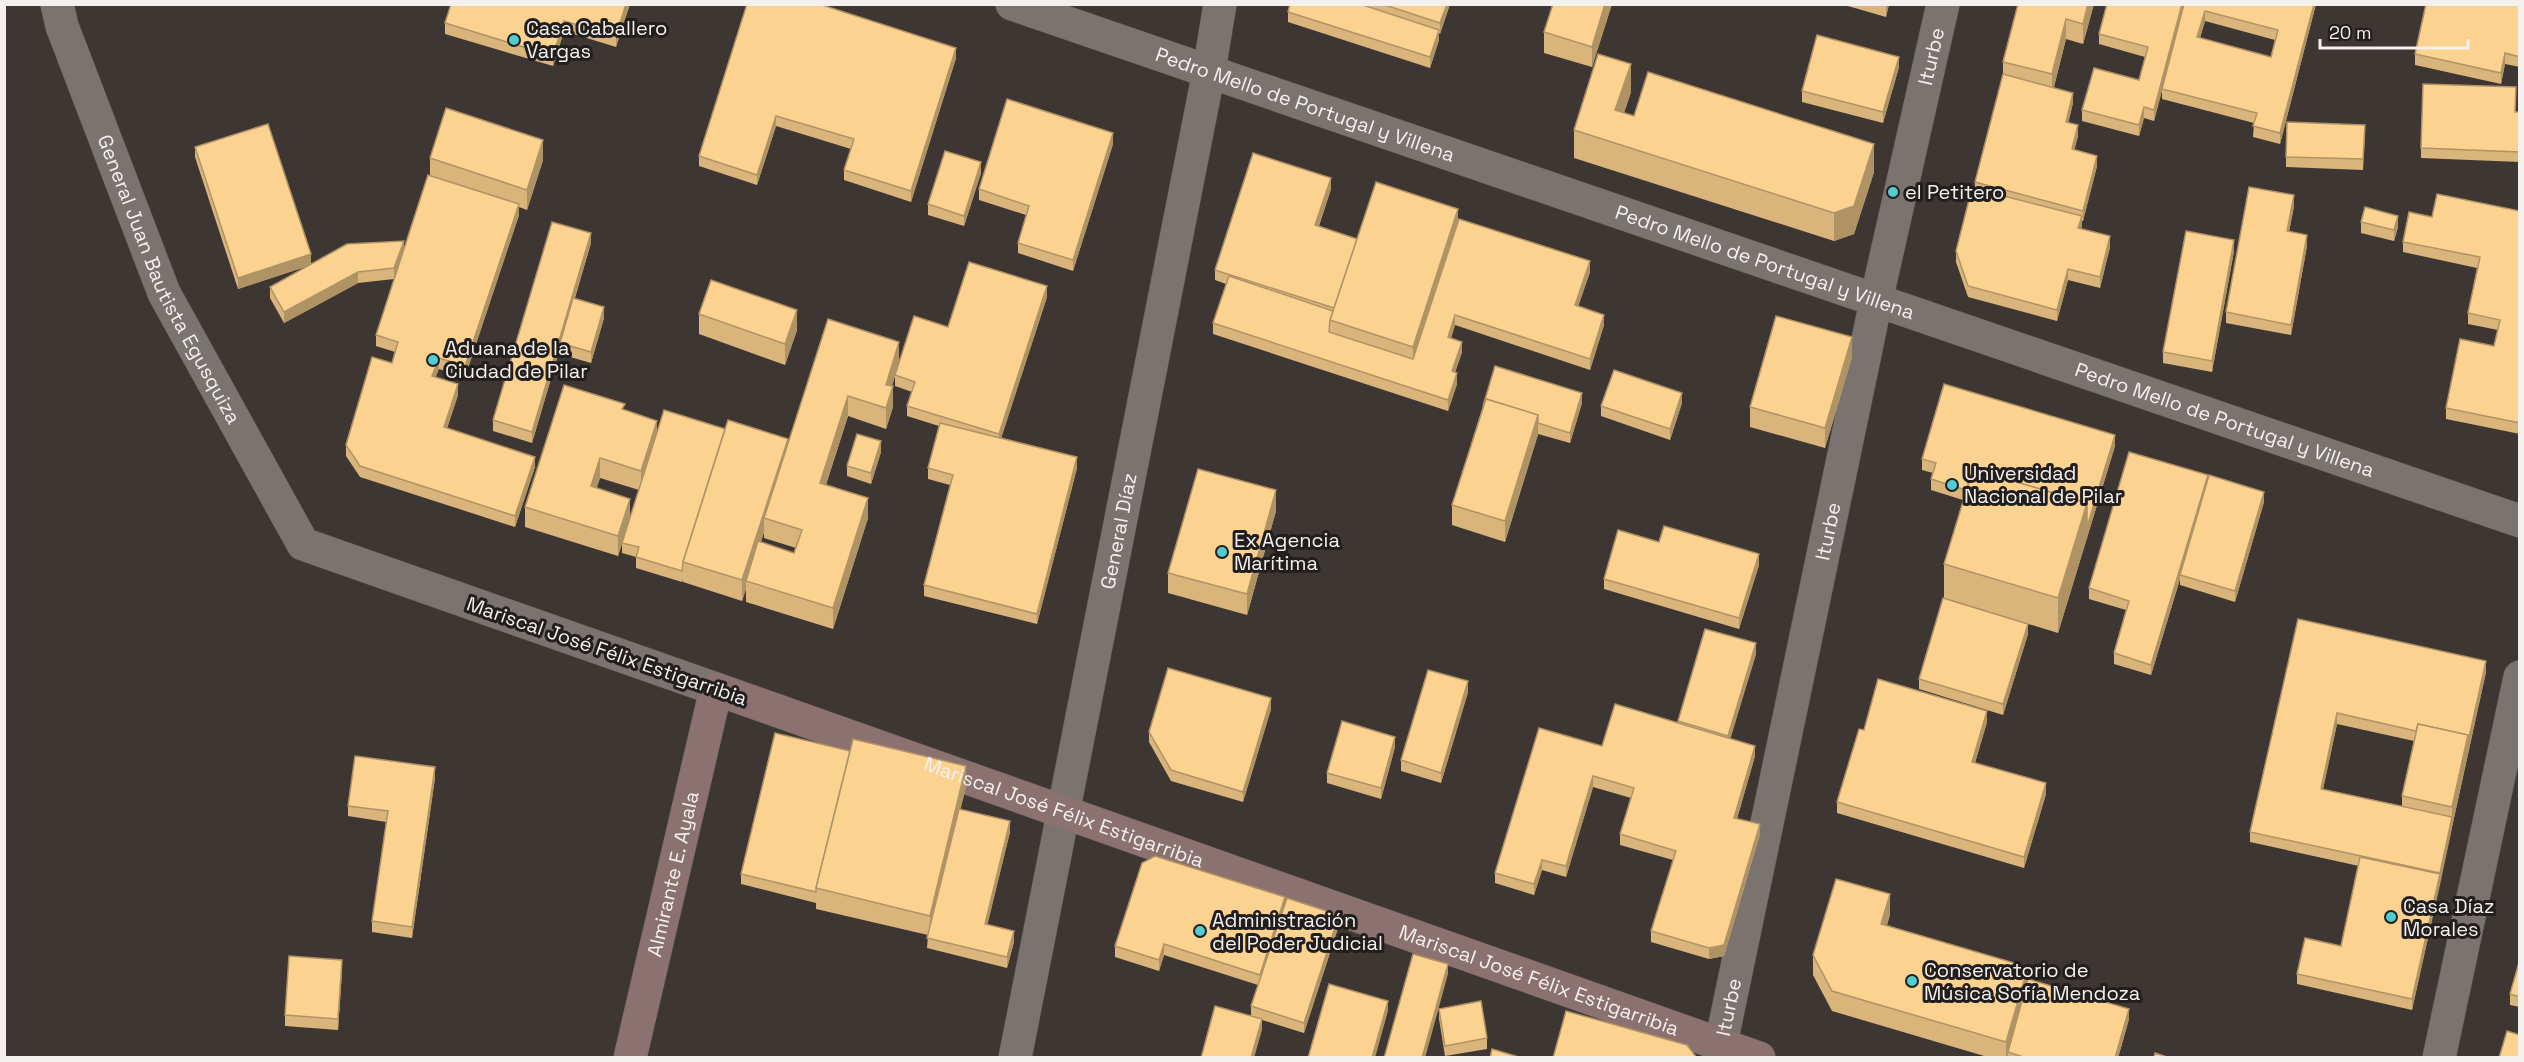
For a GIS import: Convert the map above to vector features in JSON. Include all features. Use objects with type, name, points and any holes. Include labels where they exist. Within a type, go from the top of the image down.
[{"type":"main road","name":"Mariscal José Félix Estigarribia","points":[[716,689],[1063,812],[1720,1051],[1759,1058]]},
{"type":"main road","name":"Almirante E. Ayala","points":[[630,1058],[716,689]]},
{"type":"street","name":"General Juan Bautista Egusquiza","points":[[57,4],[62,26],[164,293],[303,544]]},
{"type":"street","name":"Pedro Mello de Portugal y Villena","points":[[1012,4],[2520,521]]},
{"type":"street","name":"General Díaz","points":[[1015,1058],[1209,71],[1220,4]]},
{"type":"street","name":"Iturbe","points":[[1720,1051],[1876,301],[1943,4]]},
{"type":"street","name":"Mariscal José Félix Estigarribia","points":[[303,544],[716,689]]},
{"type":"street","points":[[2439,1058],[2520,677]]},
{"type":"building","name":"Casa Caballero Vargas","points":[[451,4],[626,4],[616,36],[564,21],[553,56],[445,23]]},
{"type":"building","points":[[747,4],[819,4],[956,48],[911,191],[844,170],[854,139],[776,116],[757,175],[699,156]]},
{"type":"building","points":[[1290,4],[1360,4],[1439,30],[1430,57],[1288,12]]},
{"type":"building","points":[[1382,4],[1447,4],[1440,23]]},
{"type":"building","points":[[1553,4],[1605,4],[1592,47],[1544,32]]},
{"type":"building","points":[[2018,4],[2088,4],[2083,24],[2066,19],[2052,74],[2003,62]]},
{"type":"building","points":[[2107,4],[2182,4],[2154,110],[2144,107],[2139,125],[2082,110],[2094,68],[2139,80],[2148,47],[2099,34]]},
{"type":"building","points":[[2184,4],[2314,4],[2280,133],[2253,126],[2257,113],[2162,89]],"holes":[[[2205,11],[2278,30],[2271,57],[2197,37]]]},
{"type":"building","points":[[2426,4],[2520,4],[2520,57],[2505,53],[2501,73],[2415,54]]},
{"type":"building","points":[[1817,35],[1899,57],[1883,112],[1802,91]]},
{"type":"building","points":[[1598,54],[1631,64],[1615,110],[1634,116],[1648,72],[1874,144],[1854,206],[1834,213],[1574,130]]},
{"type":"building","points":[[2003,74],[2073,93],[2066,122],[2078,125],[2072,149],[2097,156],[2083,211],[1975,182]]},
{"type":"building","points":[[2423,84],[2516,87],[2515,112],[2520,112],[2520,152],[2421,148]]},
{"type":"building","points":[[1007,99],[1113,133],[1073,260],[1018,243],[1029,206],[979,189]]},
{"type":"building","points":[[446,108],[543,140],[527,190],[430,158]]},
{"type":"building","points":[[2287,122],[2365,125],[2363,159],[2286,157]]},
{"type":"building","points":[[268,124],[311,254],[238,278],[195,147]]},
{"type":"building","points":[[945,151],[981,162],[964,216],[928,204]]},
{"type":"building","points":[[1253,153],[1331,178],[1315,225],[1357,239],[1334,308],[1215,270]]},
{"type":"building","name":"Aduana de la Ciudad de Pilar","points":[[428,175],[519,204],[465,366],[439,358],[432,376],[458,384],[444,427],[535,457],[515,516],[360,466],[346,445],[372,357],[392,363],[398,342],[376,335]]},
{"type":"building","points":[[1376,182],[1458,209],[1413,347],[1330,320]]},
{"type":"building","points":[[2249,187],[2294,195],[2287,231],[2307,235],[2291,325],[2226,312]]},
{"type":"building","points":[[1972,188],[2082,216],[2078,228],[2110,236],[2100,277],[2068,269],[2057,310],[1968,286],[1956,251]]},
{"type":"building","points":[[2437,194],[2520,211],[2520,423],[2446,408],[2460,339],[2494,346],[2500,320],[2468,313],[2480,257],[2403,242],[2409,212],[2432,217]]},
{"type":"building","points":[[2365,207],[2398,216],[2394,230],[2361,222]]},
{"type":"building","points":[[1459,219],[1590,261],[1575,305],[1604,315],[1590,359],[1455,315],[1448,337],[1462,342],[1452,371],[1457,373],[1448,400],[1213,323],[1229,276],[1333,311],[1329,332],[1413,359]]},
{"type":"building","points":[[552,222],[591,233],[532,432],[493,420]]},
{"type":"building","points":[[2186,231],[2234,240],[2212,361],[2163,352]]},
{"type":"building","points":[[404,241],[394,268],[358,272],[284,312],[270,287],[347,244]]},
{"type":"building","points":[[969,262],[1047,286],[999,434],[907,406],[915,382],[895,375],[914,316],[948,327]]},
{"type":"building","points":[[711,280],[797,310],[785,344],[699,314]]},
{"type":"building","points":[[573,298],[604,307],[591,352],[560,343]]},
{"type":"building","points":[[1776,316],[1852,337],[1825,428],[1750,407]]},
{"type":"building","points":[[828,319],[899,342],[886,385],[893,386],[886,408],[848,396],[820,483],[868,498],[833,608],[746,581],[758,541],[794,553],[802,530],[764,518]]},
{"type":"building","points":[[1495,366],[1582,393],[1570,433],[1538,423],[1538,415],[1486,399],[1483,406]]},
{"type":"building","points":[[1614,370],[1682,393],[1670,429],[1601,406]]},
{"type":"building","points":[[1944,384],[2115,435],[2087,527],[2087,503],[1973,469],[1966,490],[1931,479],[1936,463],[1922,459]]},
{"type":"building","points":[[564,385],[625,404],[622,409],[657,421],[641,471],[600,458],[591,486],[630,499],[618,536],[525,507]]},
{"type":"building","points":[[1486,399],[1538,415],[1505,521],[1452,505]]},
{"type":"building","points":[[664,410],[725,429],[682,571],[636,557],[639,547],[622,543]]},
{"type":"building","points":[[728,420],[788,439],[742,580],[683,562]]},
{"type":"building","points":[[940,423],[1077,457],[1037,614],[924,585],[953,475],[928,468]]},
{"type":"building","points":[[857,434],[881,441],[871,473],[847,466]]},
{"type":"building","points":[[2129,452],[2208,475],[2151,665],[2114,653],[2129,601],[2089,588]]},
{"type":"building","name":"Ex Agencia Marítima","points":[[1198,469],[1276,490],[1247,594],[1168,573]]},
{"type":"building","points":[[1973,469],[2087,503],[2058,598],[1944,564]]},
{"type":"building","points":[[2209,475],[2264,492],[2235,591],[2180,575]]},
{"type":"building","points":[[1664,526],[1759,554],[1739,618],[1604,579],[1618,530],[1659,542]]},
{"type":"building","points":[[1943,598],[2028,624],[2003,704],[1919,679]]},
{"type":"building","points":[[2298,619],[2486,661],[2468,742],[2468,735],[2418,724],[2416,731],[2337,713],[2321,789],[2452,817],[2440,873],[2250,832]]},
{"type":"building","points":[[1705,629],[1756,643],[1728,736],[1678,721]]},
{"type":"building","points":[[1168,668],[1271,698],[1243,792],[1171,770],[1149,732]]},
{"type":"building","points":[[1428,670],[1468,681],[1441,773],[1401,760]]},
{"type":"building","points":[[1878,679],[1987,711],[1972,762],[2046,783],[2024,857],[1837,802],[1859,729],[1864,730]]},
{"type":"building","points":[[1615,704],[1755,746],[1734,818],[1760,824],[1724,945],[1709,948],[1651,931],[1676,851],[1620,834],[1634,788],[1593,776],[1566,866],[1542,860],[1534,884],[1495,873],[1539,728],[1602,746]]},
{"type":"building","points":[[1342,721],[1395,737],[1381,788],[1327,773]]},
{"type":"building","points":[[2418,724],[2468,735],[2452,807],[2402,796]]},
{"type":"building","points":[[775,733],[850,751],[816,892],[741,874]]},
{"type":"building","points":[[853,739],[966,766],[930,916],[816,888]]},
{"type":"building","points":[[355,756],[435,767],[412,927],[372,921],[388,811],[348,806]]},
{"type":"building","points":[[959,809],[1010,821],[985,924],[1014,931],[1007,957],[927,938]]},
{"type":"building","name":"Administración del Poder Judicial","points":[[1155,856],[1285,897],[1260,975],[1164,944],[1159,960],[1115,946],[1142,863]]},
{"type":"building","name":"Casa Díaz Morales","points":[[2360,857],[2440,874],[2412,999],[2297,974],[2305,938],[2341,946]]},
{"type":"building","name":"Conservatorio de Música Sofía Mendoza","points":[[1836,879],[1890,894],[1881,924],[2028,967],[2006,1042],[1832,991],[1813,955]]},
{"type":"building","points":[[1287,898],[1339,915],[1304,1023],[1251,1006]]},
{"type":"building","points":[[1413,954],[1448,964],[1422,1058],[1384,1058]]},
{"type":"building","points":[[289,956],[342,960],[338,1019],[285,1015]]},
{"type":"building","points":[[2520,959],[2520,997],[2510,994]]},
{"type":"building","points":[[2028,979],[2129,1009],[2115,1058],[2026,1058],[2008,1052]]},
{"type":"building","points":[[1329,984],[1388,1001],[1372,1058],[1308,1058]]},
{"type":"building","points":[[1481,1001],[1487,1038],[1445,1046],[1439,1009]]},
{"type":"building","points":[[1215,1006],[1262,1019],[1251,1058],[1201,1058]]},
{"type":"building","points":[[1566,1011],[1687,1045],[1697,1058],[1553,1058]]},
{"type":"building","points":[[2507,1031],[2520,1035],[2520,1058],[2499,1058]]},
{"type":"building","points":[[1492,1049],[1522,1058],[1490,1058]]},
{"type":"building","points":[[2155,1053],[2170,1058],[2154,1058]]},
{"type":"place","name":"Casa Caballero Vargas","points":[[514,40]]},
{"type":"place","name":"el Petitero","points":[[1893,192]]},
{"type":"place","name":"Aduana de la Ciudad de Pilar","points":[[433,360]]},
{"type":"place","name":"Universidad Nacional de Pilar","points":[[1952,485]]},
{"type":"place","name":"Ex Agencia Marítima","points":[[1222,552]]},
{"type":"place","name":"Casa Díaz Morales","points":[[2391,917]]},
{"type":"place","name":"Administración del Poder Judicial","points":[[1200,931]]},
{"type":"place","name":"Conservatorio de Música Sofía Mendoza","points":[[1912,981]]}]
